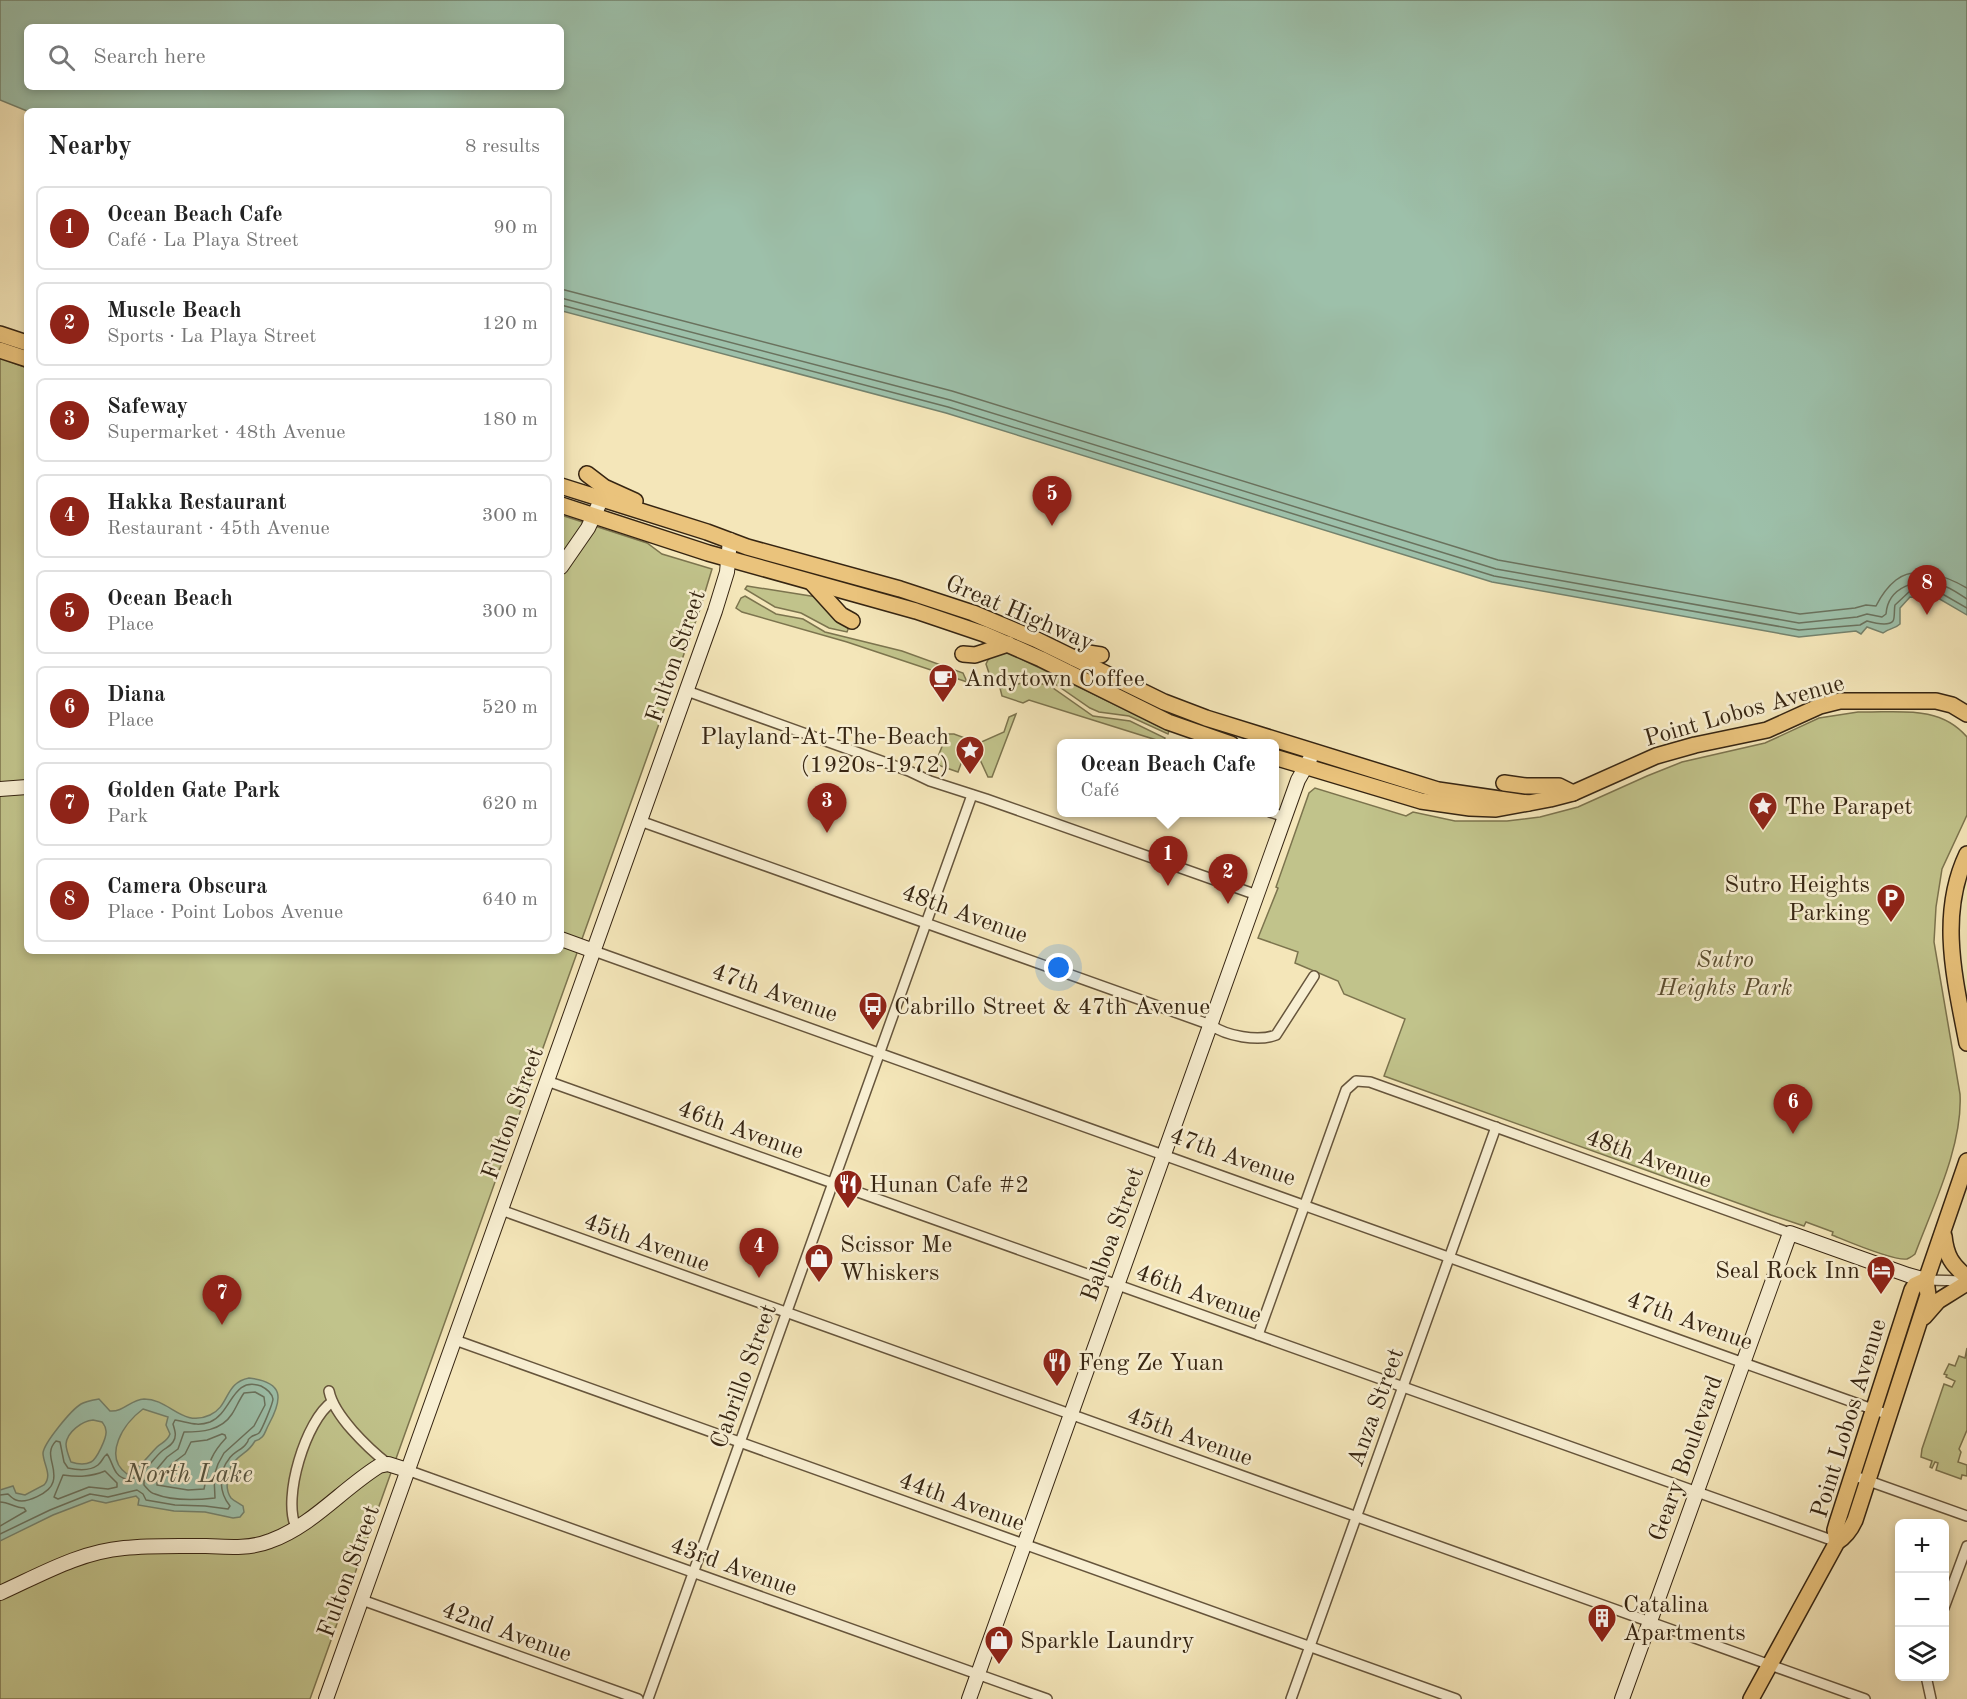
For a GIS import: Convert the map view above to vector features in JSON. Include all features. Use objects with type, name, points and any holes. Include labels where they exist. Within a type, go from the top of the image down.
[{"type":"main road","points":[[0,334],[24,342]]},
{"type":"main road","points":[[0,350],[24,358]]},
{"type":"main road","points":[[587,474],[604,486],[669,520]]},
{"type":"main road","name":"Great Highway","points":[[564,487],[757,550],[941,602],[1005,626],[1185,711],[1272,739]]},
{"type":"main road","name":"Great Highway","points":[[564,506],[728,560],[916,611],[1008,645],[1167,722],[1216,739]]},
{"type":"main road","points":[[812,584],[841,615],[852,621]]},
{"type":"main road","points":[[963,654],[975,655],[1008,645]]},
{"type":"main road","points":[[1074,658],[1088,653],[1101,655]]},
{"type":"main road","name":"Point Lobos Avenue","points":[[1573,793],[1669,752],[1767,730],[1820,705],[1840,700],[1936,701],[1952,705],[1967,714]]},
{"type":"main road","name":"Great Highway","points":[[1279,741],[1438,790],[1528,803]]},
{"type":"main road","name":"Great Highway","points":[[1279,758],[1432,803],[1470,808],[1496,809],[1573,793]]},
{"type":"main road","points":[[1504,783],[1559,786],[1573,793]]},
{"type":"main road","points":[[1967,854],[1956,883],[1950,920],[1953,964],[1967,1042]]},
{"type":"main road","name":"Point Lobos Avenue","points":[[1751,1699],[1837,1542],[1852,1528],[1928,1295],[1926,1280],[1967,1161]]},
{"type":"main road","points":[[1918,1324],[1938,1301],[1967,1281],[1946,1251],[1943,1233]]},
{"type":"main road","name":"Point Lobos Avenue","points":[[1837,1542],[1835,1529],[1912,1290],[1915,1285],[1926,1280]]},
{"type":"street","points":[[564,563],[582,537],[602,498]]},
{"type":"street","name":"Fulton Street","points":[[326,1699],[687,691],[724,584],[729,540]]},
{"type":"street","points":[[687,691],[972,795],[1257,895]]},
{"type":"street","name":"Balboa Street","points":[[969,1699],[1285,817],[1313,752]]},
{"type":"street","points":[[0,789],[24,787]]},
{"type":"street","name":"Cabrillo Street","points":[[648,1699],[972,795]]},
{"type":"street","points":[[1279,815],[1285,817]]},
{"type":"street","name":"48th Avenue","points":[[640,821],[1211,1025],[1233,1036],[1274,1037],[1314,976]]},
{"type":"street","name":"47th Avenue","points":[[564,940],[1889,1415]]},
{"type":"street","name":"46th Avenue","points":[[547,1081],[1837,1542]]},
{"type":"street","name":"48th Avenue","points":[[1305,1206],[1346,1090],[1356,1082],[1370,1082],[1926,1280]]},
{"type":"street","name":"Anza Street","points":[[1291,1699],[1496,1128]]},
{"type":"street","points":[[1258,1335],[1305,1206]]},
{"type":"street","name":"45th Avenue","points":[[501,1210],[1865,1699]]},
{"type":"street","name":"Geary Boulevard","points":[[1622,1699],[1790,1233]]},
{"type":"street","points":[[1926,1280],[1967,1281]]},
{"type":"street","name":"44th Avenue","points":[[454,1340],[1456,1699]]},
{"type":"street","points":[[329,1390],[332,1402],[351,1428],[388,1464],[407,1470]]},
{"type":"street","points":[[296,1527],[292,1516],[298,1460],[321,1412],[332,1402]]},
{"type":"street","points":[[0,1593],[68,1562],[111,1549],[254,1546],[277,1538],[296,1527],[376,1468],[388,1464]]},
{"type":"street","name":"43rd Avenue","points":[[407,1470],[1047,1699]]},
{"type":"street","points":[[1852,1475],[1967,1516]]},
{"type":"street","points":[[1949,1595],[1967,1546]]},
{"type":"street","name":"42nd Avenue","points":[[362,1600],[638,1699]]},
{"type":"street","points":[[1927,1681],[1931,1699]]},
{"type":"green space","points":[[0,358],[24,367],[24,954],[564,954],[564,516],[647,543],[662,554],[712,569],[699,612],[310,1699],[0,1699]]},
{"type":"green space","points":[[747,586],[817,597],[850,624],[847,632],[829,628],[801,613],[775,607],[745,589]]},
{"type":"green space","points":[[745,596],[776,614],[803,619],[825,632],[902,651],[963,673],[967,682],[847,642],[742,612],[736,608],[741,598]]},
{"type":"green space","points":[[1007,652],[1169,731],[1168,734],[1129,716],[1099,712],[1090,708],[1045,677],[1003,679],[990,676],[986,664],[990,656]]},
{"type":"green space","points":[[1031,681],[1050,686],[1093,716],[1130,721],[1165,738],[1153,739],[1029,700],[1023,703],[1002,696],[1000,688]]},
{"type":"green space","name":"Sutro Heights Park","points":[[1858,712],[1903,712],[1931,715],[1956,726],[1967,737],[1967,815],[1942,869],[1936,907],[1934,942],[1960,1094],[1960,1114],[1952,1154],[1938,1196],[1915,1254],[1907,1259],[1891,1257],[1870,1250],[1806,1222],[1804,1226],[1771,1215],[1384,1076],[1405,1019],[1344,994],[1338,981],[1295,963],[1298,952],[1258,938],[1278,888],[1276,887],[1309,793],[1315,788],[1406,816],[1413,812],[1455,821],[1507,821],[1540,817],[1578,807],[1682,762],[1765,743],[1819,718]]},
{"type":"green space","points":[[1016,714],[992,777],[988,777],[976,751],[979,743],[1004,732],[1009,717]]},
{"type":"green space","points":[[947,734],[965,738],[968,744],[958,772],[935,764]]},
{"type":"green space","points":[[1967,1348],[1967,1430],[1959,1449],[1961,1452],[1958,1462],[1967,1465],[1967,1476],[1962,1475],[1961,1479],[1936,1470],[1938,1463],[1935,1462],[1932,1468],[1930,1467],[1932,1461],[1921,1457],[1944,1384],[1952,1387],[1955,1381],[1944,1374],[1949,1364],[1955,1366],[1959,1356],[1965,1358]]},
{"type":"water","points":[[0,0],[1967,0],[1967,615],[1938,598],[1910,597],[1900,608],[1900,624],[1883,633],[1867,627],[1861,634],[1856,631],[1799,637],[1492,582],[946,413],[564,312],[564,108],[24,110],[0,100]]},
{"type":"water","name":"North Lake","points":[[249,1378],[269,1383],[274,1387],[278,1399],[274,1415],[264,1435],[232,1464],[228,1474],[229,1494],[232,1499],[243,1506],[244,1512],[240,1517],[233,1518],[205,1512],[174,1511],[138,1505],[139,1499],[136,1496],[106,1503],[92,1500],[53,1515],[0,1541],[0,1490],[13,1486],[16,1493],[25,1495],[44,1485],[48,1477],[43,1457],[45,1448],[59,1427],[81,1404],[99,1399],[110,1411],[115,1411],[135,1401],[153,1400],[184,1416],[200,1418],[216,1411],[235,1385]],"holes":[[[143,1409],[168,1417],[166,1425],[170,1434],[140,1465],[127,1474],[120,1467],[116,1458],[116,1449],[123,1431]],[[93,1420],[102,1422],[106,1429],[99,1452],[89,1463],[71,1462],[66,1446],[69,1435],[80,1425]]]},
{"type":"place","name":"Ocean Beach","points":[[1052,526]]},
{"type":"place","name":"Camera Obscura","points":[[1927,615]]},
{"type":"place","name":"Andytown Coffee","points":[[943,704]]},
{"type":"place","name":"Playland-At-The-Beach (1920s-1972)","points":[[970,776]]},
{"type":"place","name":"The Parapet","points":[[1763,832]]},
{"type":"place","name":"Safeway","points":[[827,833]]},
{"type":"place","name":"Ocean Beach Cafe","points":[[1168,886]]},
{"type":"place","name":"Muscle Beach","points":[[1228,904]]},
{"type":"place","name":"Sutro Heights Parking","points":[[1891,924]]},
{"type":"place","name":"Cabrillo Street & 47th Avenue","points":[[873,1032]]},
{"type":"place","name":"Diana","points":[[1793,1134]]},
{"type":"place","name":"Hunan Cafe #2","points":[[848,1210]]},
{"type":"place","name":"Hakka Restaurant","points":[[759,1278]]},
{"type":"place","name":"Scissor Me Whiskers","points":[[819,1284]]},
{"type":"place","name":"Seal Rock Inn","points":[[1881,1296]]},
{"type":"place","name":"Golden Gate Park","points":[[222,1325]]},
{"type":"place","name":"Feng Ze Yuan","points":[[1057,1388]]},
{"type":"place","name":"Catalina Apartments","points":[[1602,1644]]},
{"type":"place","name":"Sparkle Laundry","points":[[999,1666]]}]
